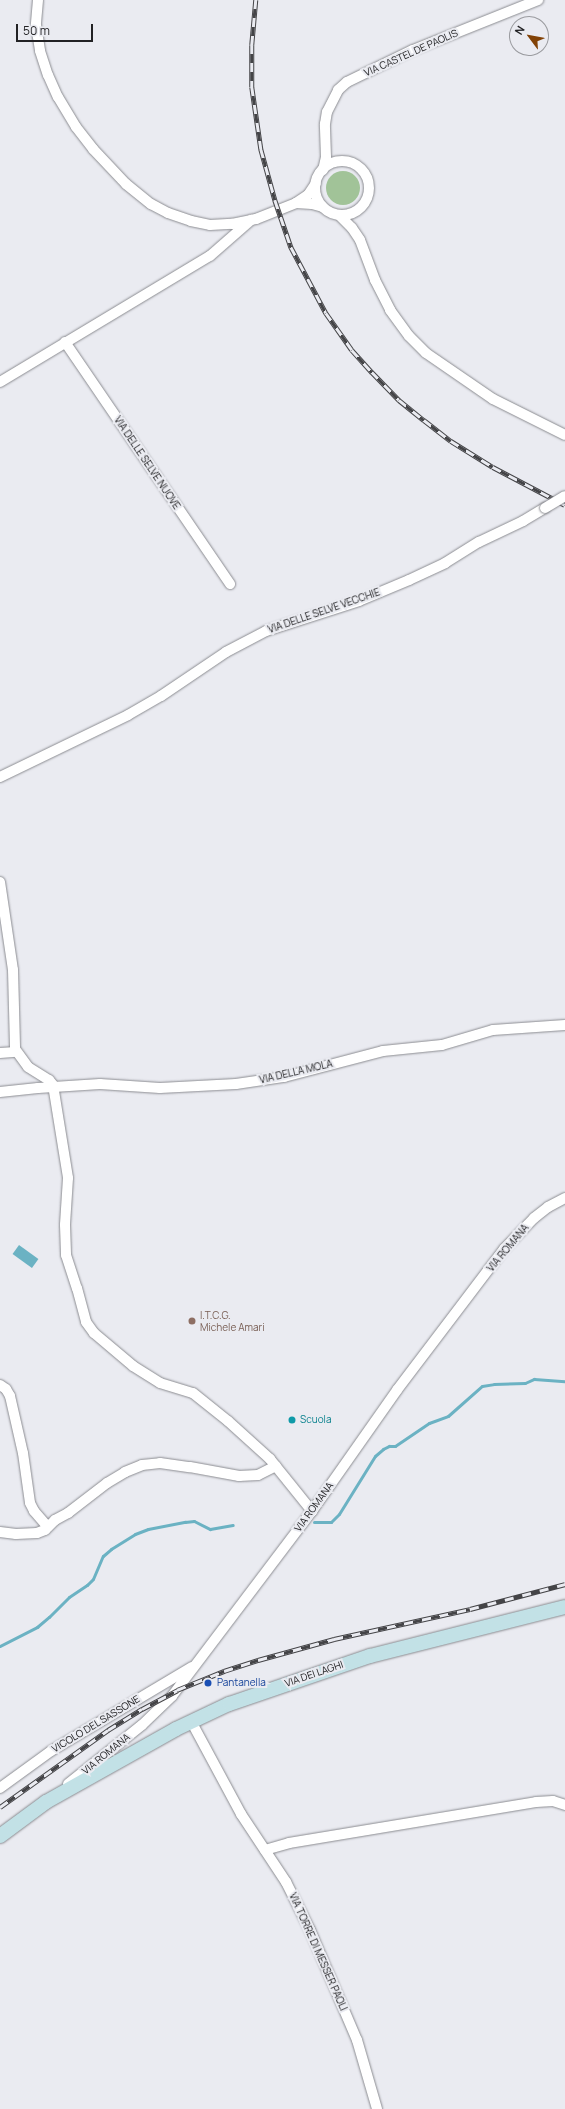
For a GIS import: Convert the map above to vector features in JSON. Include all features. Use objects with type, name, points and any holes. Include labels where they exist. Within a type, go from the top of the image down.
[{"type":"main road","name":"VIA DEI LAGHI","points":[[0,1836],[46,1802],[191,1721],[246,1697],[364,1657],[565,1607]]},
{"type":"street","points":[[38,0],[36,25],[38,43],[52,86],[82,134],[126,184],[150,204],[184,219],[214,225],[251,220],[296,203],[308,195],[323,170],[333,163],[346,162]]},
{"type":"street","name":"VIA CASTEL DE PAOLIS","points":[[323,170],[327,144],[325,124],[327,112],[338,90],[347,82],[413,50],[538,0]]},
{"type":"street","points":[[327,144],[331,151],[346,162],[359,168],[364,173],[369,188],[365,202],[354,212],[339,215]]},
{"type":"street","points":[[316,183],[316,196],[322,207]]},
{"type":"street","points":[[296,203],[312,204],[339,215],[352,228],[360,240]]},
{"type":"street","points":[[354,212],[360,240],[375,280],[390,310],[409,336],[426,353],[493,399],[565,435]]},
{"type":"street","points":[[0,382],[64,342],[210,256],[226,244],[251,220]]},
{"type":"street","name":"VIA DELLE SELVE NUOVE","points":[[64,342],[230,584]]},
{"type":"street","name":"VIA DELLE SELVE VECCHIE","points":[[0,777],[128,715],[161,696],[226,652],[266,631],[345,606],[396,586],[445,563],[478,542],[523,521],[565,496]]},
{"type":"street","points":[[0,882],[13,970],[16,1052],[33,1071],[51,1081],[53,1087],[68,1178],[65,1224],[66,1256],[89,1326],[121,1357],[144,1374],[160,1383],[196,1395],[228,1421],[276,1466],[312,1511]]},
{"type":"street","name":"VIA DELLA MOLA","points":[[0,1092],[100,1084],[160,1088],[257,1082],[284,1077],[383,1051],[445,1045],[488,1031],[565,1025]]},
{"type":"street","points":[[0,1054],[16,1052]]},
{"type":"street","name":"VIA ROMANA","points":[[46,1802],[158,1710],[177,1690],[312,1511],[397,1390],[504,1249],[534,1218],[548,1207],[565,1198]]},
{"type":"street","points":[[0,1385],[6,1389],[10,1396],[23,1453],[32,1506],[48,1527]]},
{"type":"street","points":[[0,1532],[37,1534],[107,1483],[125,1472],[142,1465],[160,1463],[239,1476],[258,1474],[276,1466]]},
{"type":"street","name":"VICOLO DEL SASSONE","points":[[0,1788],[51,1750],[195,1665]]},
{"type":"street","name":"VIA TORRE DI MESSER PAOLI","points":[[191,1721],[241,1814],[289,1888],[310,1930],[357,2040],[377,2109]]},
{"type":"street","points":[[265,1850],[288,1842],[529,1803],[553,1801],[565,1805]]},
{"type":"green space","points":[[343,171],[349,172],[355,176],[359,182],[359,194],[355,200],[349,204],[343,205],[337,204],[331,200],[327,194],[326,188],[327,182],[331,176],[337,172]]},
{"type":"water","points":[[19,1245],[38,1259],[32,1268],[13,1254]]},
{"type":"waterway","points":[[314,1522],[331,1522],[339,1514],[375,1456],[383,1449],[389,1446],[395,1446],[429,1423],[448,1416],[482,1386],[525,1383],[534,1379],[565,1381]]},
{"type":"waterway","points":[[0,1646],[37,1627],[69,1597],[93,1579],[103,1556],[111,1549],[135,1534],[148,1529],[194,1521],[210,1529],[233,1525]]},
{"type":"railway","points":[[256,0],[252,45],[252,87],[261,149],[275,200],[291,247],[326,313],[352,350],[399,400],[451,441],[493,467],[565,505]]},
{"type":"railway","points":[[0,1807],[108,1730],[142,1709],[177,1690],[224,1671],[334,1639],[470,1609],[565,1584]]},
{"type":"place","name":"I.T.C.G. Michele Amari","points":[[192,1321]]},
{"type":"place","name":"Scuola","points":[[292,1420]]},
{"type":"place","name":"Pantanella","points":[[208,1683]]}]
